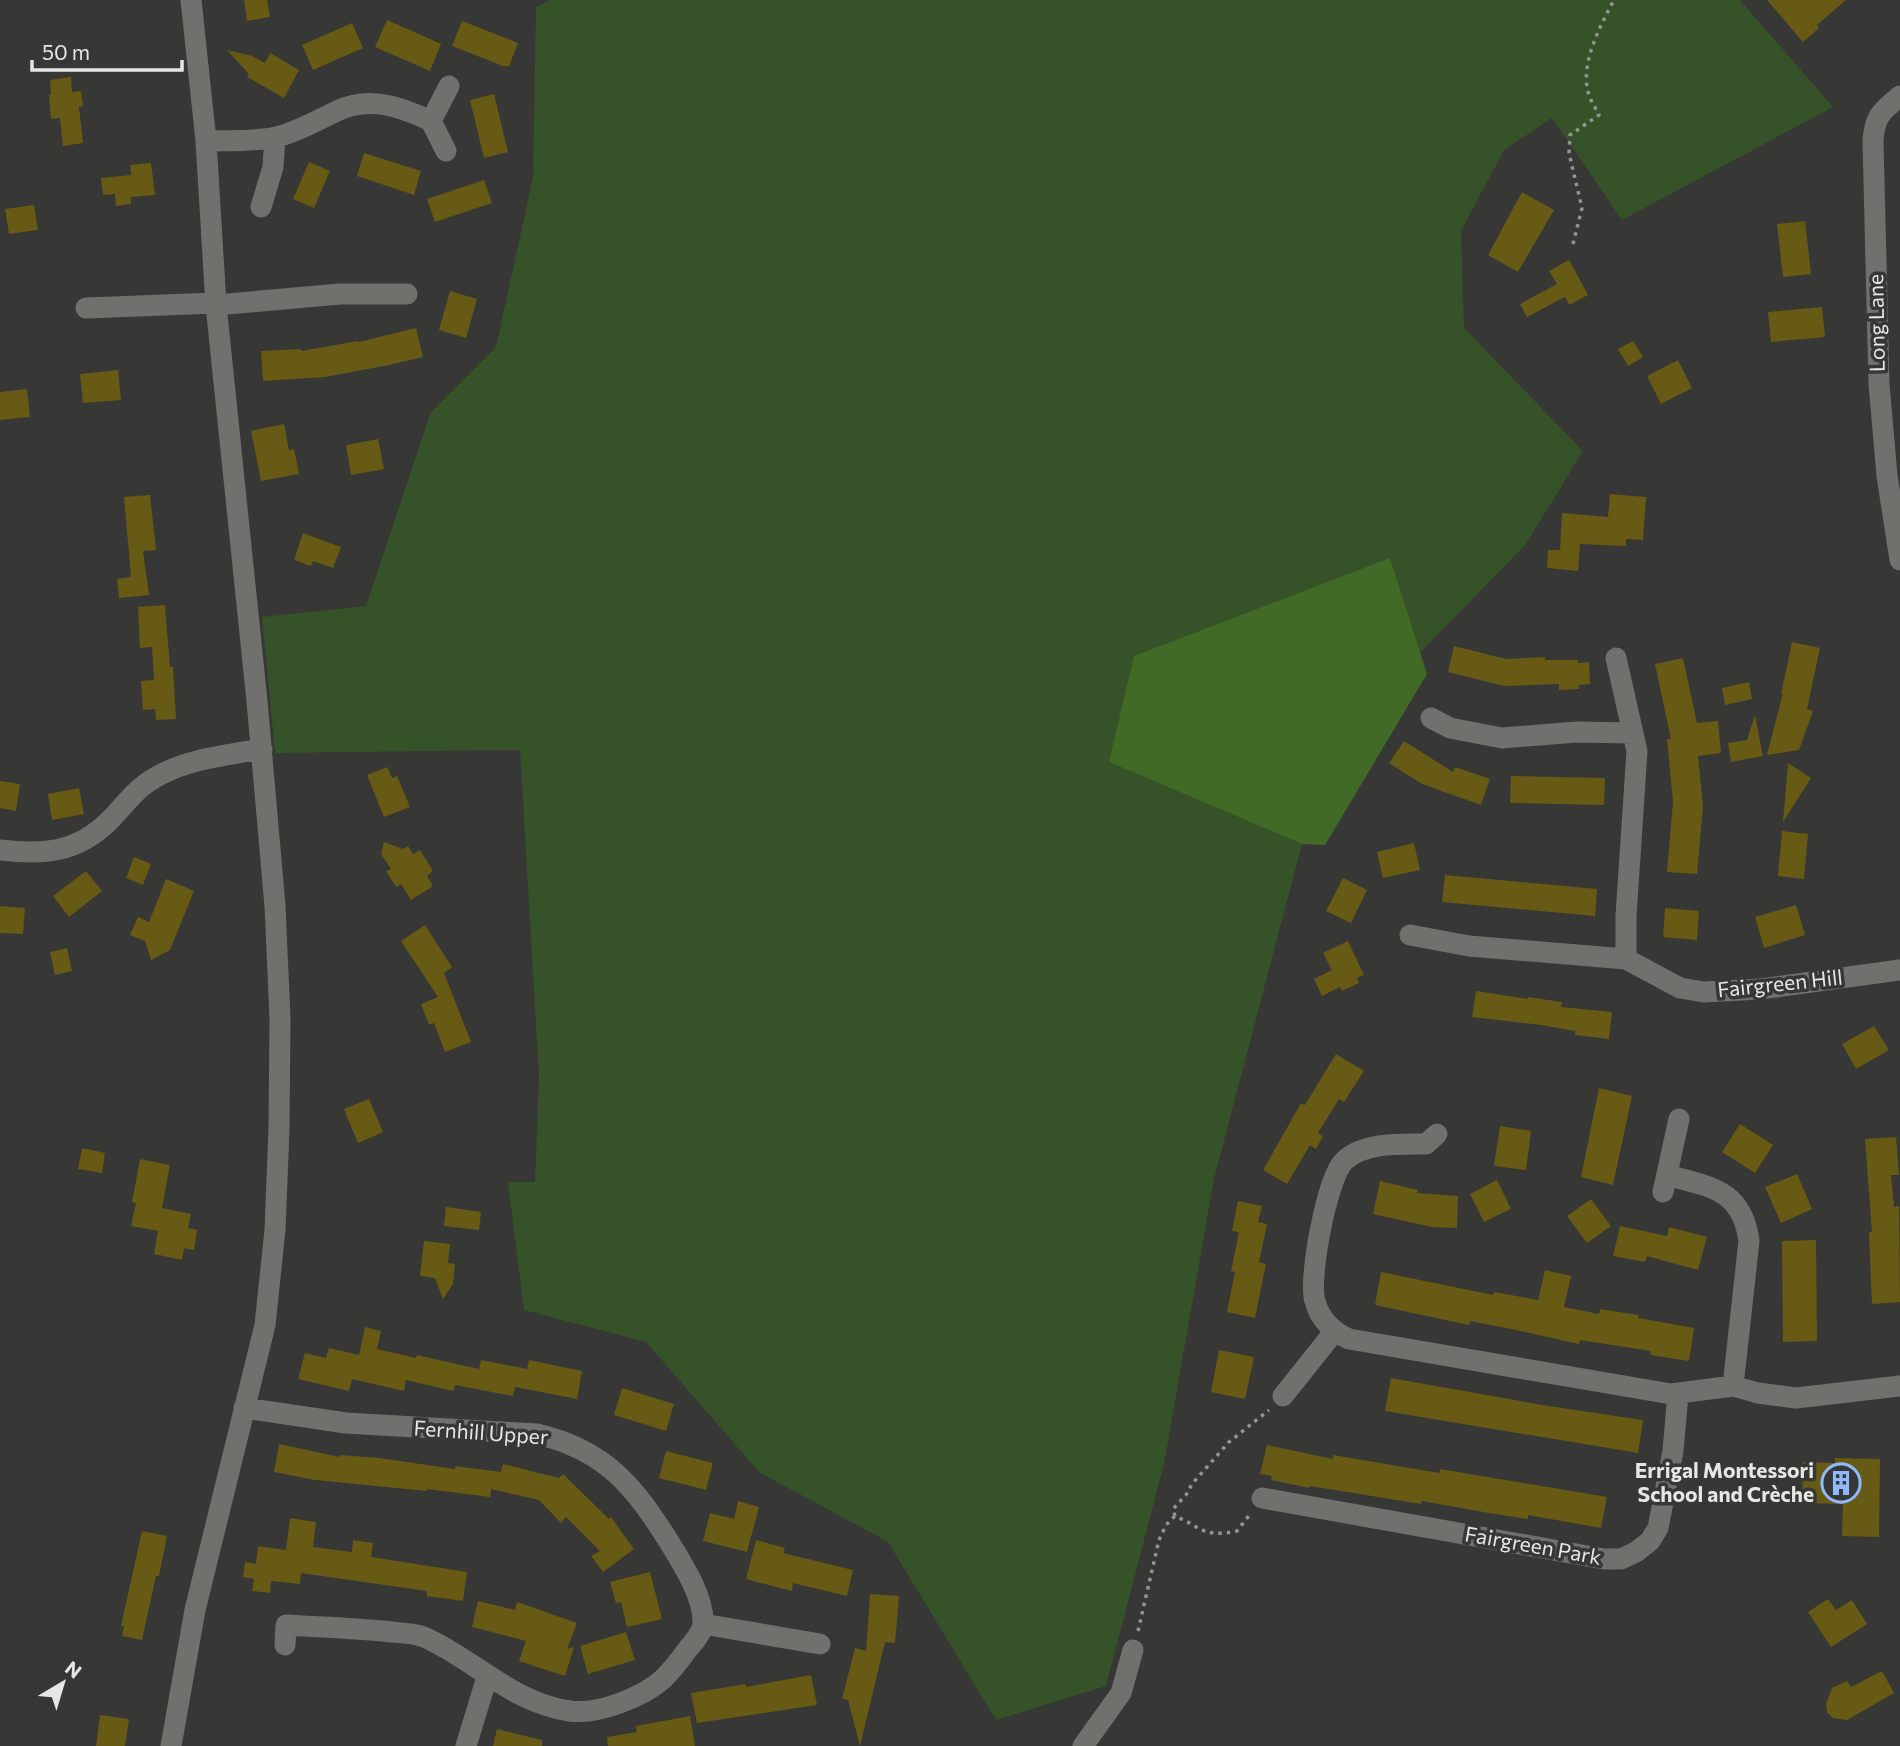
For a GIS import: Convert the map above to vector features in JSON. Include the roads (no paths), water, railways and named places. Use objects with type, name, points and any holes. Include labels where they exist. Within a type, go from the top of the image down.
[{"type":"street","points":[[171,1746],[195,1610],[265,1325],[275,1230],[279,1129],[280,1018],[275,906],[262,749],[216,304],[206,141],[191,0]]},
{"type":"street","points":[[431,121],[449,86]]},
{"type":"street","name":"Long Lane","points":[[1900,96],[1878,114],[1873,140],[1879,384],[1887,476],[1900,560]]},
{"type":"street","points":[[206,141],[275,137],[314,124],[339,110],[367,103],[383,103],[431,121],[446,151]]},
{"type":"street","points":[[261,207],[273,167],[275,137]]},
{"type":"street","points":[[86,308],[216,304],[340,294],[407,293]]},
{"type":"street","points":[[1616,658],[1637,751],[1626,916],[1626,959]]},
{"type":"street","points":[[1431,718],[1450,728],[1502,738],[1577,732],[1633,733]]},
{"type":"street","points":[[0,850],[25,853],[57,851],[81,843],[107,823],[143,786],[169,770],[208,758],[262,749]]},
{"type":"street","name":"Fairgreen Hill","points":[[1410,935],[1469,946],[1626,959],[1680,988],[1704,992],[1760,989],[1900,970]]},
{"type":"street","points":[[1679,1119],[1665,1184],[1712,1187],[1727,1194],[1738,1206],[1747,1224],[1749,1241],[1733,1385]]},
{"type":"street","points":[[1437,1134],[1426,1144],[1390,1145],[1361,1150],[1344,1161],[1334,1175],[1326,1202],[1312,1286],[1314,1300],[1322,1317],[1334,1332],[1349,1339],[1671,1395],[1733,1385],[1758,1394],[1796,1398],[1900,1386]]},
{"type":"street","points":[[1283,1396],[1334,1332]]},
{"type":"street","name":"Fairgreen Park","points":[[1262,1498],[1604,1559],[1621,1559],[1650,1541],[1658,1528],[1673,1451],[1678,1394]]},
{"type":"street","name":"Fernhill Upper","points":[[244,1408],[346,1423],[537,1434],[565,1441],[599,1458],[633,1491],[646,1508],[696,1589],[703,1624]]},
{"type":"street","points":[[285,1645],[286,1625],[422,1637],[487,1677],[540,1702],[569,1711],[590,1712],[640,1693],[662,1680],[696,1639],[703,1624],[820,1644]]},
{"type":"street","points":[[1083,1746],[1121,1693],[1133,1650]]},
{"type":"street","points":[[466,1746],[487,1677]]},
{"type":"place","name":"Errigal Montessori School and Crèche","points":[[1841,1483]]}]
